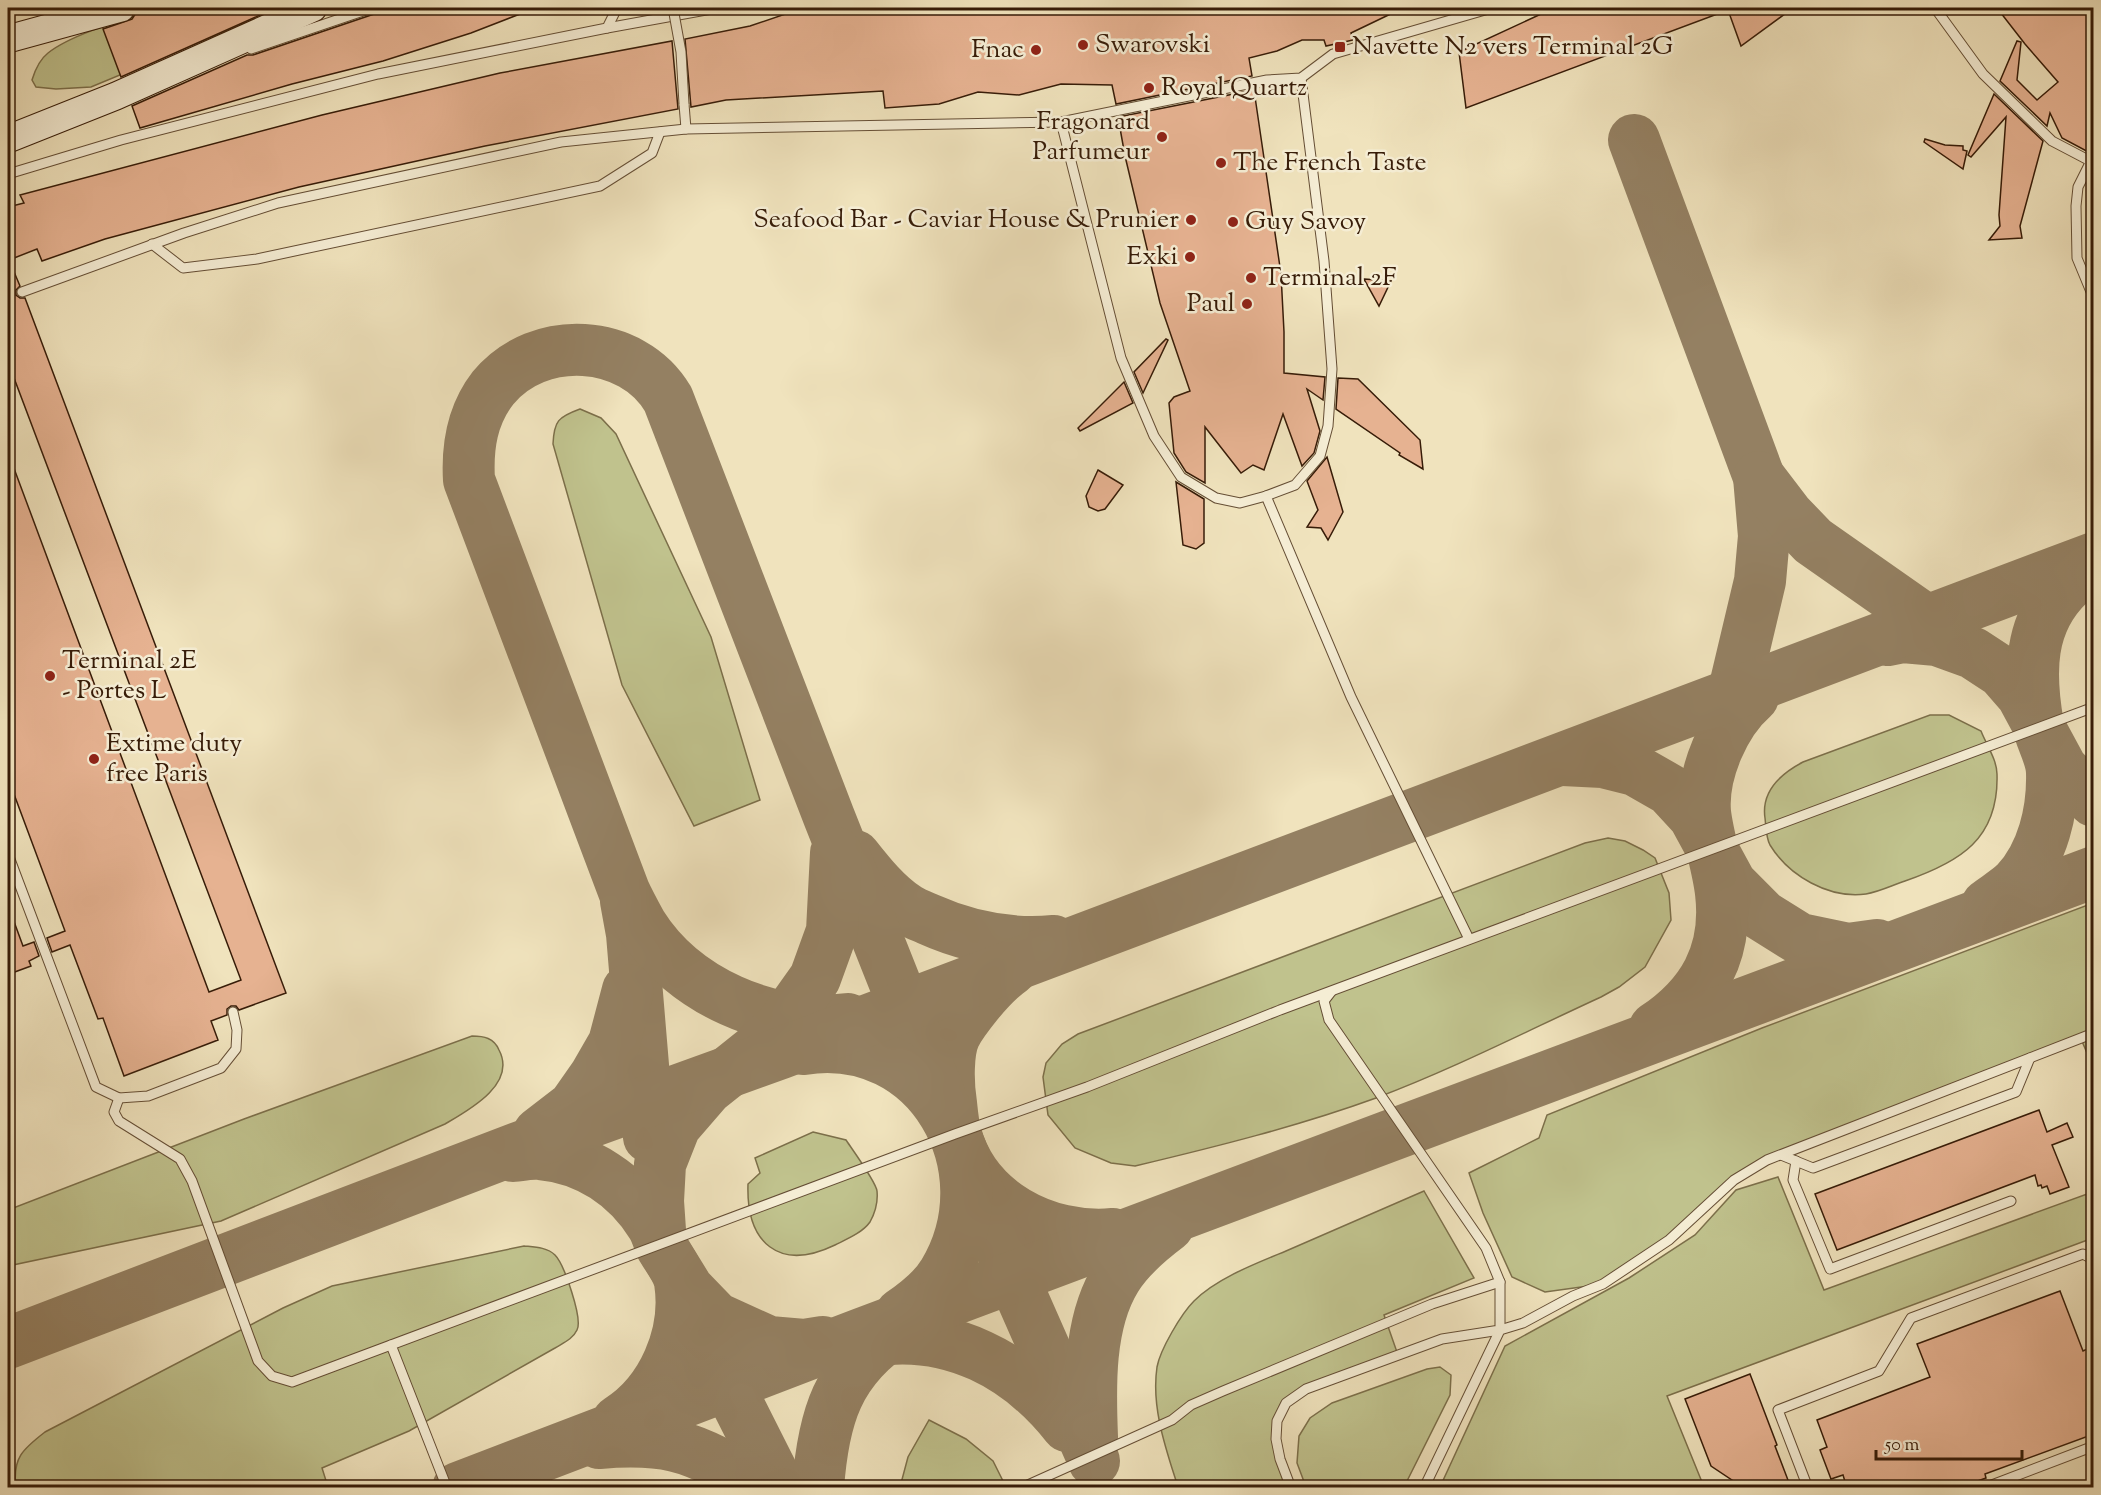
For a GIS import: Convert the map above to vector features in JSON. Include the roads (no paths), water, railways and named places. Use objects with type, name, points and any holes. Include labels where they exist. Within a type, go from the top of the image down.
[{"type":"main road","points":[[8,39],[121,8]]},
{"type":"main road","points":[[8,139],[116,96],[313,8]]},
{"type":"lane","points":[[8,39],[89,8]]},
{"type":"lane","points":[[238,54],[372,8]]},
{"type":"lane","points":[[607,28],[617,8]]},
{"type":"lane","points":[[674,8],[681,52],[686,129]]},
{"type":"lane","points":[[8,174],[122,140],[378,74],[717,8]]},
{"type":"lane","points":[[22,292],[152,244],[278,203],[561,142],[686,129],[1061,122],[1267,80],[1301,78],[1333,54],[1492,8]]},
{"type":"lane","points":[[1935,8],[1983,74],[2052,141],[2092,163],[2078,188],[2076,206],[2077,258],[2094,299]]},
{"type":"lane","points":[[116,96],[227,57]]},
{"type":"lane","points":[[1061,122],[1121,358],[1154,436],[1181,477],[1216,498],[1240,502],[1266,496],[1295,485],[1320,456],[1328,426],[1332,369],[1324,261],[1301,78]]},
{"type":"lane","points":[[152,244],[183,268],[257,259],[600,186],[652,153],[660,132]]},
{"type":"lane","points":[[1266,496],[1351,697],[1469,939]]},
{"type":"lane","points":[[119,1098],[114,1112],[119,1121],[180,1159],[192,1181],[258,1361],[272,1376],[292,1382],[1087,1087],[1333,990],[2094,707]]},
{"type":"lane","points":[[8,854],[96,1087],[119,1098],[148,1096],[221,1068],[236,1049],[237,1030],[233,1012]]},
{"type":"lane","points":[[1333,990],[1324,1001],[1329,1020],[1486,1248],[1500,1282],[1500,1330],[1424,1488]]},
{"type":"lane","points":[[1291,1488],[1276,1439],[1277,1420],[1286,1402],[1306,1389],[1442,1339],[1500,1330],[1523,1323],[1573,1296],[1603,1284],[1669,1240],[1734,1179],[1781,1155],[2094,1034]]},
{"type":"lane","points":[[1781,1155],[1812,1168],[2016,1092],[2031,1058]]},
{"type":"lane","points":[[1796,1161],[1793,1180],[1830,1269],[2011,1201]]},
{"type":"lane","points":[[1808,1488],[1778,1410],[1879,1371],[1911,1318],[2083,1254],[2094,1260]]},
{"type":"lane","points":[[1021,1488],[1172,1420],[1191,1405],[1212,1395],[1432,1304],[1500,1282]]},
{"type":"lane","points":[[391,1345],[447,1488]]},
{"type":"lane","points":[[1984,1488],[2094,1446]]},
{"type":"place","name":"Swarovski","points":[[1083,45]]},
{"type":"place","name":"Navette N2 vers Terminal 2G","points":[[1340,47]]},
{"type":"place","name":"Fnac","points":[[1036,50]]},
{"type":"place","name":"Royal Quartz","points":[[1149,88]]},
{"type":"place","name":"Fragonard Parfumeur","points":[[1162,137]]},
{"type":"place","name":"The French Taste","points":[[1221,163]]},
{"type":"place","name":"Seafood Bar - Caviar House & Prunier","points":[[1191,220]]},
{"type":"place","name":"Guy Savoy","points":[[1233,222]]},
{"type":"place","name":"Exki","points":[[1190,257]]},
{"type":"place","name":"Terminal 2F","points":[[1251,278]]},
{"type":"place","name":"Paul","points":[[1247,304]]},
{"type":"place","name":"Terminal 2E - Portes L","points":[[50,676]]},
{"type":"place","name":"Extime duty free Paris","points":[[94,759]]}]
